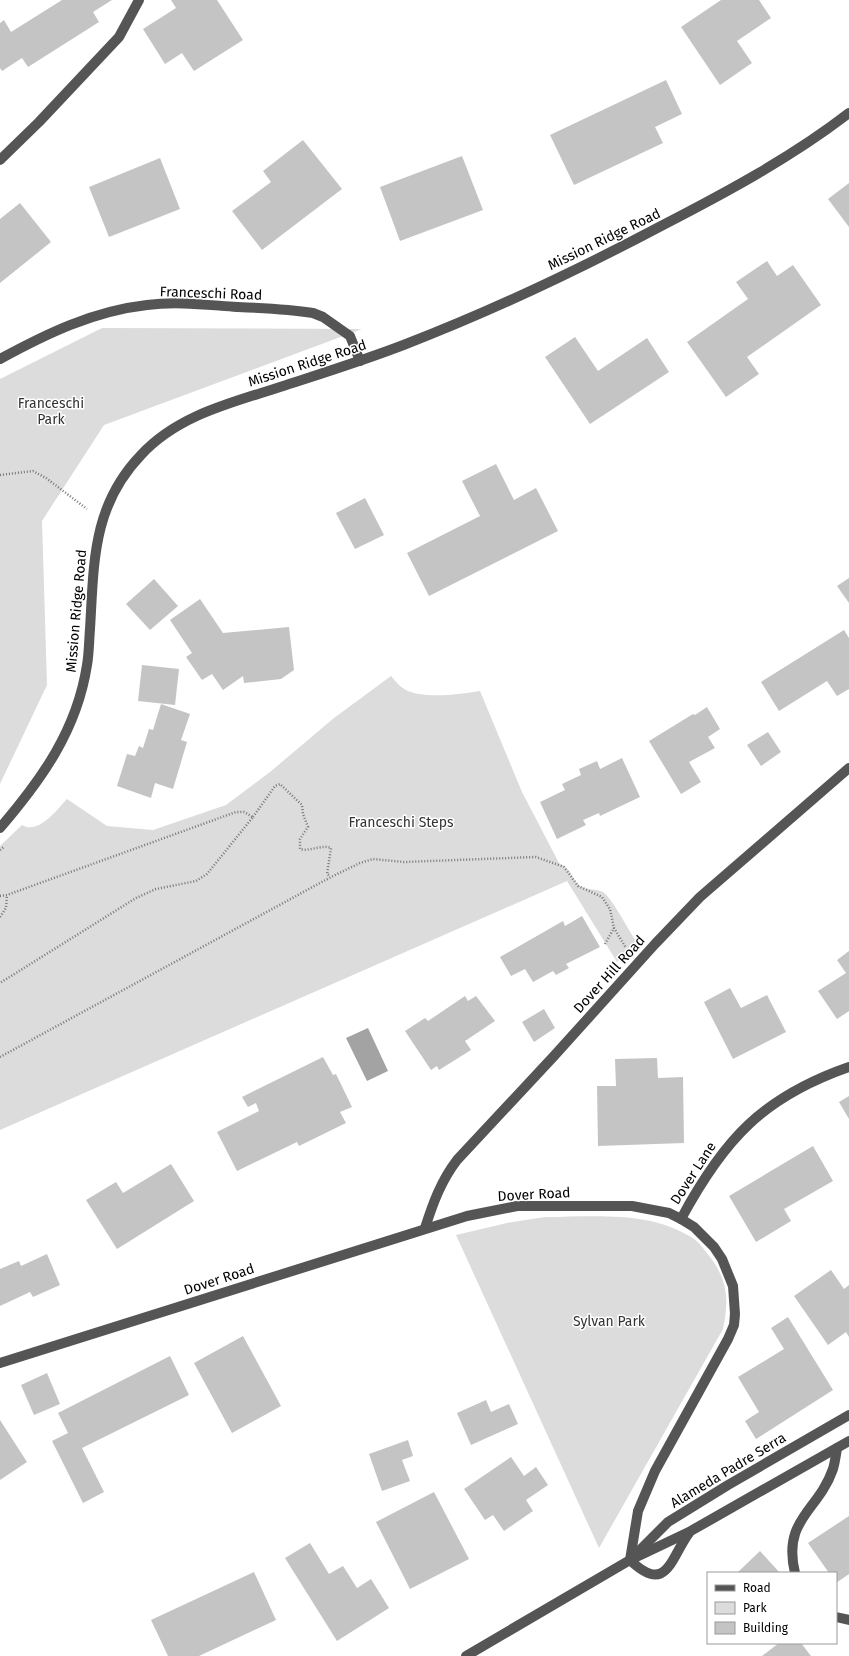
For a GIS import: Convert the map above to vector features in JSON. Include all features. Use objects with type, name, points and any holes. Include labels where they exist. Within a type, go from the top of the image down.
[{"type":"street","points":[[0,160],[39,122],[119,37],[139,0]]},
{"type":"street","name":"Mission Ridge Road","points":[[0,828],[32,791],[57,752],[76,710],[87,665],[95,552],[104,516],[119,483],[142,454],[169,430],[201,413],[360,361],[505,303],[624,246],[711,200],[784,157],[849,113]]},
{"type":"street","name":"Franceschi Road","points":[[0,360],[47,335],[81,320],[118,309],[179,303],[313,313],[323,317],[350,336],[360,361]]},
{"type":"street","name":"Dover Hill Road","points":[[425,1228],[438,1191],[446,1175],[457,1160],[554,1056],[604,998],[700,897],[849,768]]},
{"type":"street","name":"Dover Lane","points":[[681,1219],[717,1158],[747,1126],[779,1100],[795,1090],[849,1067]]},
{"type":"street","name":"Dover Road","points":[[0,1363],[425,1228],[490,1211],[534,1205],[632,1206],[669,1213],[681,1219],[705,1237],[722,1260],[733,1286],[735,1314],[728,1340],[655,1471],[646,1492],[638,1511],[630,1560]]},
{"type":"street","name":"Alameda Padre Serra","points":[[630,1560],[668,1522],[728,1485],[849,1415]]},
{"type":"street","name":"Alameda Padre Serra","points":[[466,1656],[630,1560],[689,1532],[849,1441]]},
{"type":"street","points":[[795,1572],[792,1544],[794,1533],[799,1522],[827,1482],[833,1469],[836,1448]]},
{"type":"street","points":[[630,1560],[644,1572],[657,1574],[662,1572],[674,1562],[681,1545],[689,1532]]},
{"type":"street","points":[[837,1617],[849,1620]]},
{"type":"path","points":[[0,475],[33,471],[46,478],[83,507],[104,516]]},
{"type":"path","points":[[0,983],[136,898],[156,889],[196,881],[207,874],[253,818],[275,786],[280,784],[302,805],[304,818],[308,827],[300,839],[300,849],[310,850],[328,846],[331,848],[327,865],[327,874],[330,877]]},
{"type":"path","points":[[0,896],[7,895],[236,812],[244,812],[253,818]]},
{"type":"path","points":[[0,1057],[330,877],[356,865],[374,859],[404,862],[536,857],[564,867],[578,886],[599,895],[610,909],[614,928],[628,951]]},
{"type":"path","points":[[0,917],[6,908],[7,895]]},
{"type":"path","points":[[605,944],[614,928]]},
{"type":"green space","name":"Franceschi Park","points":[[102,328],[362,329],[104,425],[42,521],[47,685],[0,784],[0,379]]},
{"type":"green space","name":"Franceschi Steps","points":[[391,676],[397,683],[408,691],[425,695],[444,695],[480,691],[522,792],[559,863],[567,868],[576,882],[582,887],[600,891],[607,895],[636,941],[617,962],[567,881],[0,1130],[0,846],[22,825],[34,827],[47,820],[67,799],[107,826],[153,830],[226,805],[270,772],[334,718]]},
{"type":"green space","name":"Sylvan Park","points":[[545,1217],[622,1217],[659,1223],[677,1230],[694,1239],[710,1257],[720,1274],[726,1291],[726,1309],[723,1329],[599,1548],[456,1235],[507,1223]]},
{"type":"shaded area","points":[[368,1028],[388,1071],[367,1081],[346,1038]]},
{"type":"building","points":[[62,0],[112,0],[93,12],[99,22],[28,67],[22,58],[2,71],[0,68],[0,23],[4,20],[11,32]]},
{"type":"building","points":[[171,0],[217,0],[243,40],[194,71],[182,53],[165,64],[143,29],[176,8]]},
{"type":"building","points":[[721,0],[759,0],[771,18],[737,41],[752,63],[720,85],[681,27]]},
{"type":"building","points":[[666,80],[682,114],[655,127],[663,143],[574,185],[550,135]]},
{"type":"building","points":[[303,140],[342,189],[262,250],[232,211],[271,182],[263,171]]},
{"type":"building","points":[[462,156],[483,210],[400,241],[380,187]]},
{"type":"building","points":[[160,158],[180,209],[109,237],[89,187]]},
{"type":"building","points":[[849,183],[849,227],[828,199]]},
{"type":"building","points":[[20,203],[51,242],[0,283],[0,219]]},
{"type":"building","points":[[767,261],[777,276],[793,265],[821,305],[747,357],[759,374],[726,397],[687,342],[748,299],[736,282]]},
{"type":"building","points":[[575,337],[598,371],[647,338],[669,372],[590,424],[545,357]]},
{"type":"building","points":[[496,464],[514,500],[536,488],[558,531],[429,596],[407,553],[480,516],[462,481]]},
{"type":"building","points":[[365,498],[384,535],[355,549],[336,513]]},
{"type":"building","points":[[849,578],[849,603],[837,586]]},
{"type":"building","points":[[154,579],[178,606],[150,630],[126,604]]},
{"type":"building","points":[[200,599],[223,633],[289,627],[294,670],[281,679],[244,683],[243,676],[223,690],[212,674],[202,680],[186,657],[192,653],[170,620]]},
{"type":"building","points":[[844,630],[849,638],[849,689],[837,696],[827,681],[779,711],[761,682]]},
{"type":"building","points":[[142,665],[179,669],[175,705],[138,701]]},
{"type":"building","points":[[161,704],[190,714],[181,740],[187,742],[173,789],[155,783],[151,798],[117,786],[127,754],[135,756],[139,746],[143,748],[149,729],[153,730]]},
{"type":"building","points":[[707,707],[720,729],[708,737],[715,748],[689,762],[701,782],[681,794],[649,741]]},
{"type":"building","points":[[768,732],[781,752],[761,766],[747,745]]},
{"type":"building","points":[[622,758],[640,797],[600,816],[599,813],[583,820],[586,825],[557,839],[540,802],[565,790],[562,784],[581,775],[579,769],[597,761],[600,769]]},
{"type":"building","points":[[582,916],[600,947],[566,964],[569,968],[556,975],[553,971],[533,982],[525,969],[511,976],[500,957],[563,921],[565,926]]},
{"type":"building","points":[[849,951],[849,1011],[837,1019],[818,991],[846,973],[837,960]]},
{"type":"building","points":[[730,988],[741,1008],[767,995],[786,1032],[733,1059],[704,1002]]},
{"type":"building","points":[[465,996],[468,1001],[476,996],[495,1021],[465,1041],[471,1050],[439,1070],[437,1066],[431,1070],[405,1031],[425,1018],[428,1021]]},
{"type":"building","points":[[544,1009],[555,1028],[534,1042],[522,1022]]},
{"type":"building","points":[[323,1057],[333,1075],[336,1074],[352,1107],[340,1112],[346,1123],[299,1146],[297,1142],[237,1171],[217,1132],[259,1111],[256,1103],[248,1107],[242,1097]]},
{"type":"building","points":[[657,1058],[658,1078],[683,1077],[684,1143],[598,1146],[597,1086],[616,1086],[615,1059]]},
{"type":"building","points":[[849,1096],[849,1119],[839,1102]]},
{"type":"building","points":[[813,1146],[833,1181],[784,1209],[791,1221],[756,1242],[729,1196]]},
{"type":"building","points":[[171,1164],[194,1201],[117,1249],[86,1200],[116,1182],[123,1193]]},
{"type":"building","points":[[47,1254],[60,1285],[33,1297],[30,1292],[0,1306],[0,1269],[19,1261],[21,1266]]},
{"type":"building","points":[[831,1270],[844,1289],[849,1285],[849,1337],[846,1332],[828,1345],[794,1296]]},
{"type":"building","points":[[788,1317],[833,1390],[756,1439],[745,1421],[759,1412],[738,1377],[784,1349],[771,1328]]},
{"type":"building","points":[[243,1336],[281,1406],[232,1433],[194,1363]]},
{"type":"building","points":[[170,1356],[189,1395],[82,1448],[104,1492],[83,1503],[52,1441],[68,1433],[58,1413]]},
{"type":"building","points":[[47,1373],[60,1404],[34,1415],[21,1385]]},
{"type":"building","points":[[486,1400],[491,1412],[509,1404],[518,1424],[471,1445],[457,1413]]},
{"type":"building","points":[[0,1420],[27,1462],[0,1480]]},
{"type":"building","points":[[408,1440],[413,1456],[402,1460],[410,1481],[382,1491],[369,1454]]},
{"type":"building","points":[[511,1457],[524,1476],[536,1467],[548,1485],[526,1500],[533,1511],[504,1531],[493,1515],[485,1520],[464,1489]]},
{"type":"building","points":[[434,1492],[469,1559],[410,1589],[376,1522]]},
{"type":"building","points":[[849,1516],[849,1574],[837,1582],[837,1572],[828,1572],[808,1543]]},
{"type":"building","points":[[310,1543],[329,1574],[343,1566],[357,1588],[371,1579],[389,1608],[337,1641],[285,1558]]},
{"type":"building","points":[[760,1551],[779,1572],[738,1572]]},
{"type":"building","points":[[254,1572],[276,1620],[199,1656],[168,1656],[151,1620]]},
{"type":"building","points":[[778,1644],[802,1644],[811,1656],[762,1656]]}]
